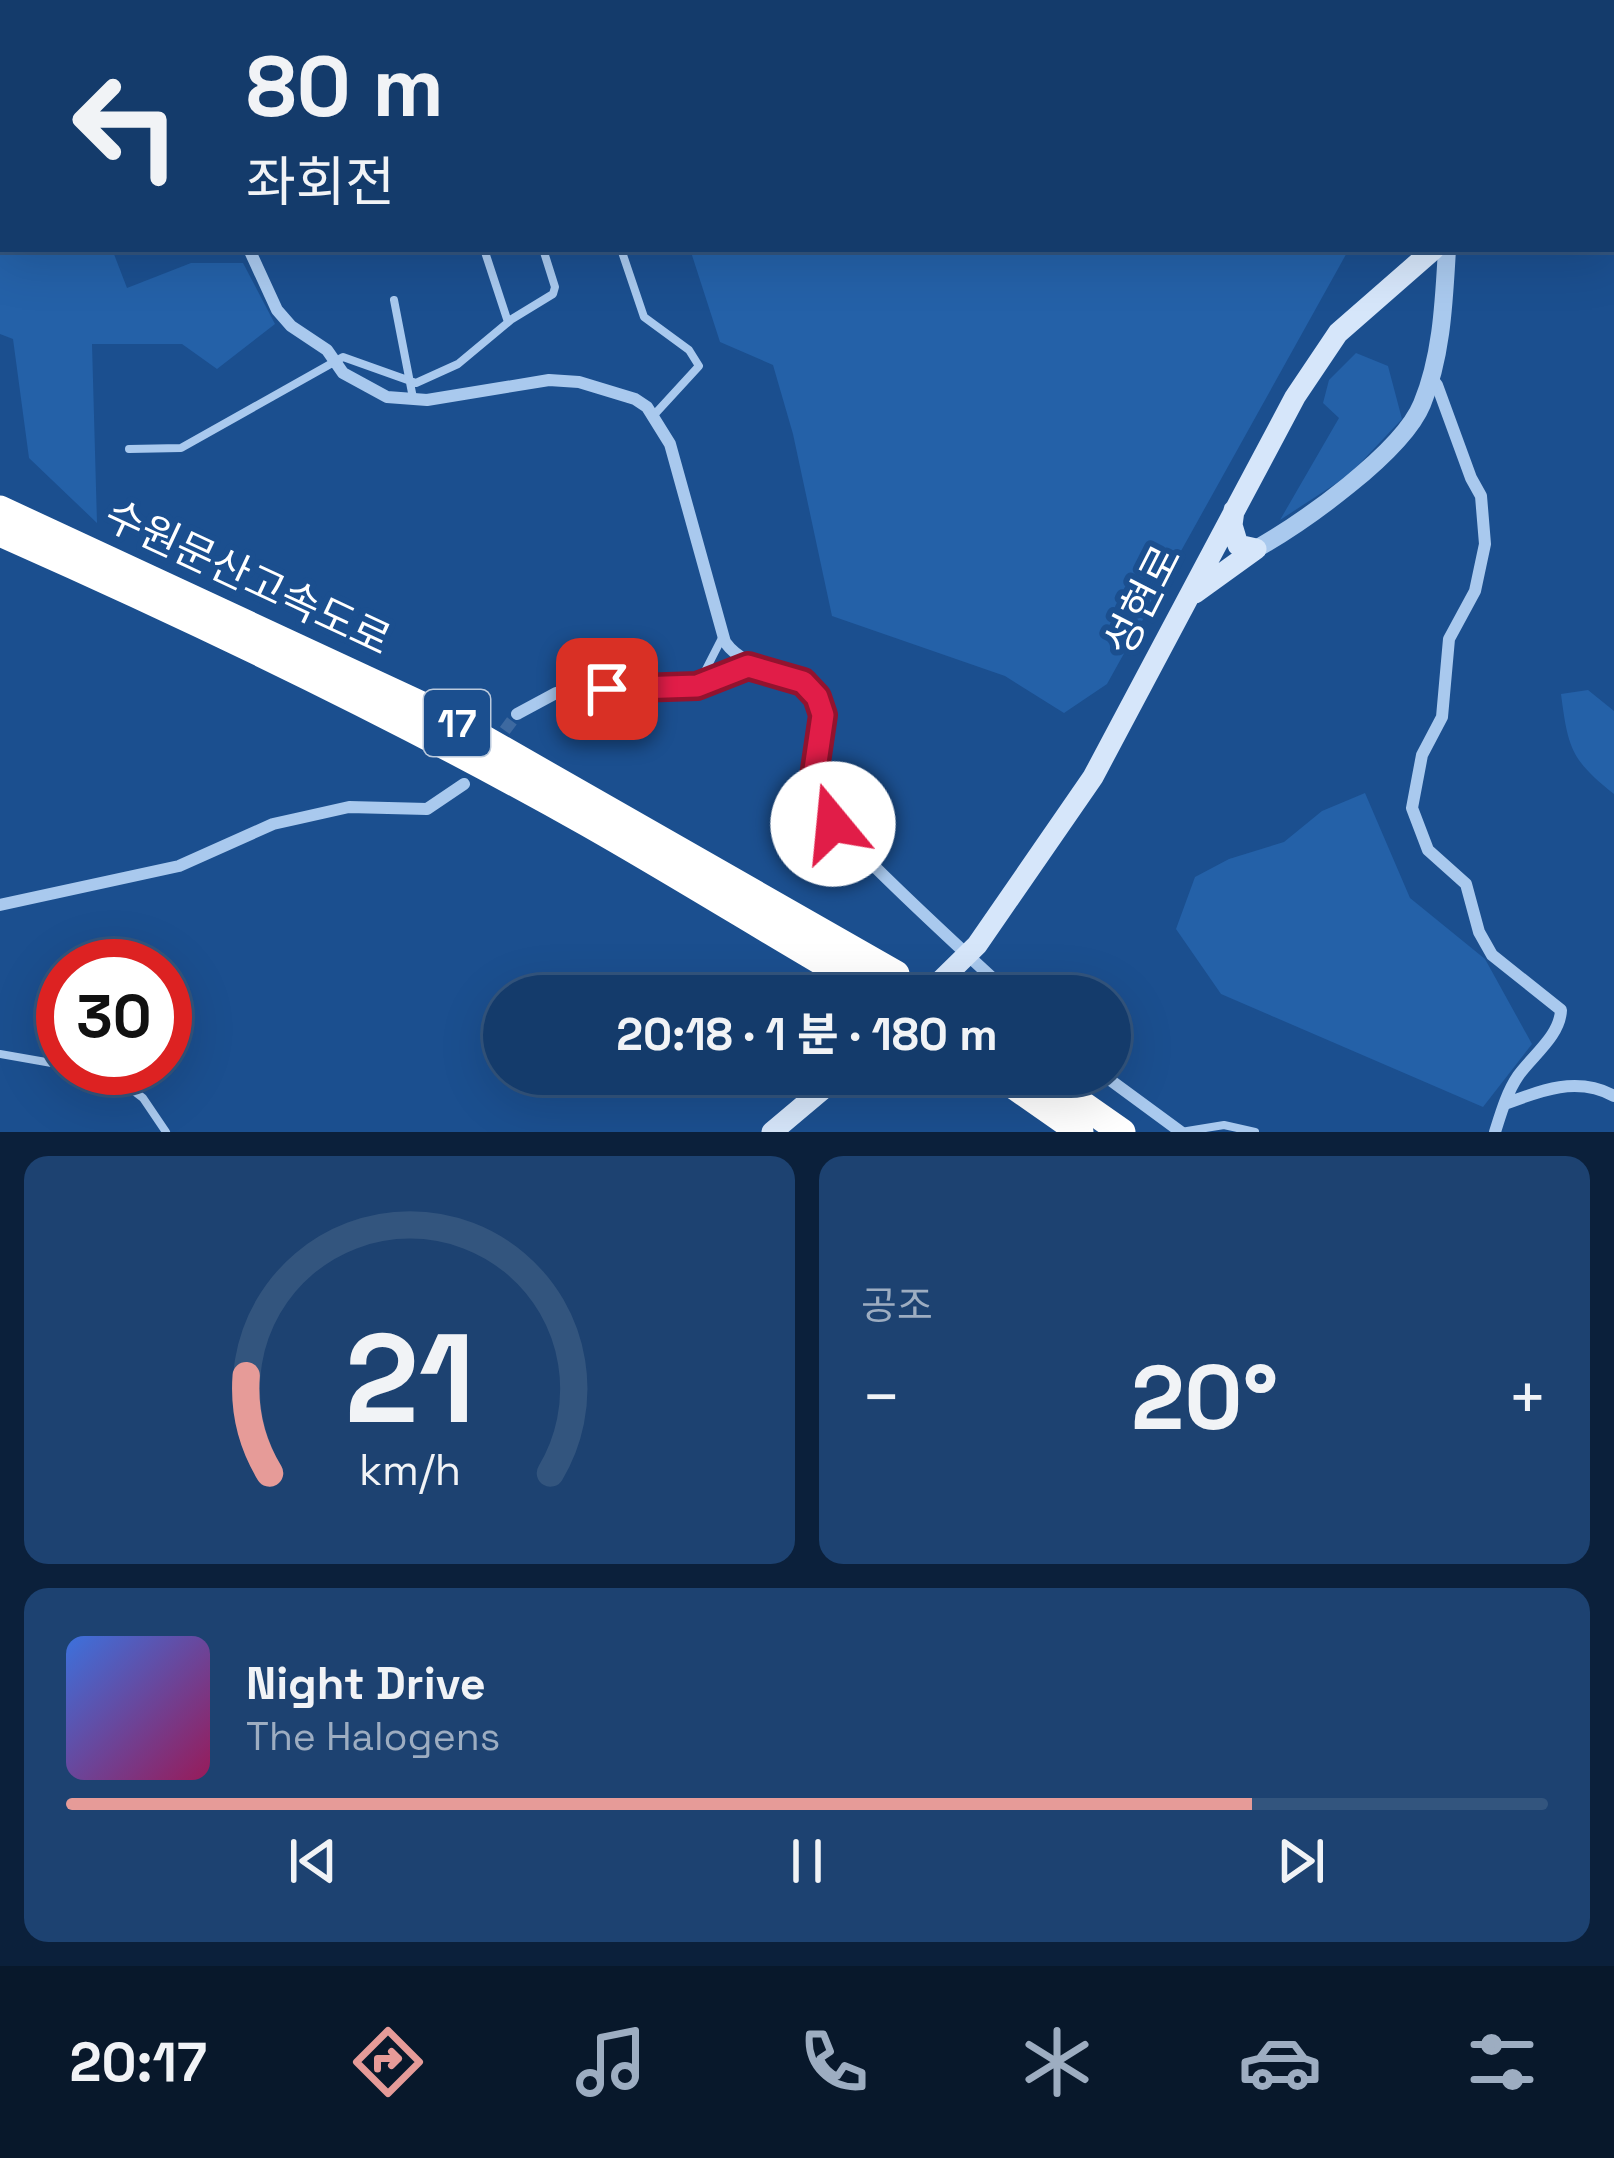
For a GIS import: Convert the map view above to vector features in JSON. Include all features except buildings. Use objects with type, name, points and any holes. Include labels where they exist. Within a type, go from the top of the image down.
[{"type":"highway","name":"수원문산고속도로","points":[[0,509],[440,713],[871,975]]},
{"type":"highway","name":"수원문산고속도로","points":[[0,533],[264,656],[869,975]]},
{"type":"highway","points":[[1027,1095],[1080,1132]]},
{"type":"highway","points":[[1070,1095],[1122,1132]]},
{"type":"main road","name":"성현로","points":[[947,975],[967,955],[1093,777],[1294,397],[1338,333],[1431,252]]},
{"type":"main road","points":[[1234,509],[1236,541],[1242,548],[1256,549]]},
{"type":"main road","points":[[1186,602],[1256,549]]},
{"type":"main road","points":[[772,1132],[816,1095]]},
{"type":"street","points":[[250,252],[277,310],[291,326],[328,350],[343,373],[387,397],[413,400],[550,380],[579,382],[635,399],[654,415],[670,444],[731,652],[748,666],[803,682],[817,697],[823,715],[822,740],[813,783],[825,814],[989,975]]},
{"type":"street","points":[[1256,549],[1318,508],[1393,444],[1422,406],[1440,332],[1447,252]]},
{"type":"street","points":[[1431,377],[1481,496],[1485,544],[1475,591],[1449,639],[1442,717],[1422,755],[1412,808],[1428,850],[1466,884],[1479,932],[1492,955],[1561,1010],[1561,1020],[1515,1080],[1495,1132]]},
{"type":"street","points":[[517,714],[572,689],[697,686],[748,666]]},
{"type":"street","points":[[0,905],[178,866],[274,824],[300,818],[349,807],[427,809],[464,784]]},
{"type":"street","points":[[1504,1104],[1578,1084],[1614,1096]]},
{"type":"street","points":[[1131,1095],[1181,1132]]},
{"type":"lane","points":[[485,252],[508,322]]},
{"type":"lane","points":[[129,448],[182,448],[343,356],[416,382],[442,373],[553,294],[544,252]]},
{"type":"lane","points":[[622,252],[644,317],[689,350],[699,366],[654,415]]},
{"type":"lane","points":[[394,300],[413,400]]},
{"type":"lane","points":[[697,686],[723,636]]},
{"type":"lane","points":[[0,1054],[36,1061]]},
{"type":"lane","points":[[139,1095],[166,1132]]},
{"type":"lane","points":[[1181,1132],[1224,1125],[1255,1132]]},
{"type":"shaded area","points":[[0,252],[113,252],[127,288],[191,263],[243,263],[275,324],[217,369],[182,344],[92,344],[97,523],[29,458],[13,339],[0,334]]},
{"type":"shaded area","points":[[691,252],[1347,252],[1107,684],[1064,713],[1005,676],[832,616],[793,434],[773,365],[720,342]]},
{"type":"shaded area","points":[[1356,353],[1388,366],[1402,419],[1349,475],[1280,520],[1339,418],[1323,403],[1329,380]]},
{"type":"shaded area","points":[[1588,690],[1614,711],[1614,794],[1580,762],[1566,728],[1561,694]]},
{"type":"shaded area","points":[[1365,793],[1410,898],[1485,959],[1532,1044],[1483,1107],[1221,994],[1176,929],[1195,877],[1229,859],[1284,842],[1322,811]]},
{"type":"tunnel","points":[[494,745],[517,714]]},
{"type":"route","points":[[607,689],[697,686],[748,666],[803,682],[817,697],[823,715],[813,783],[833,824]]}]
